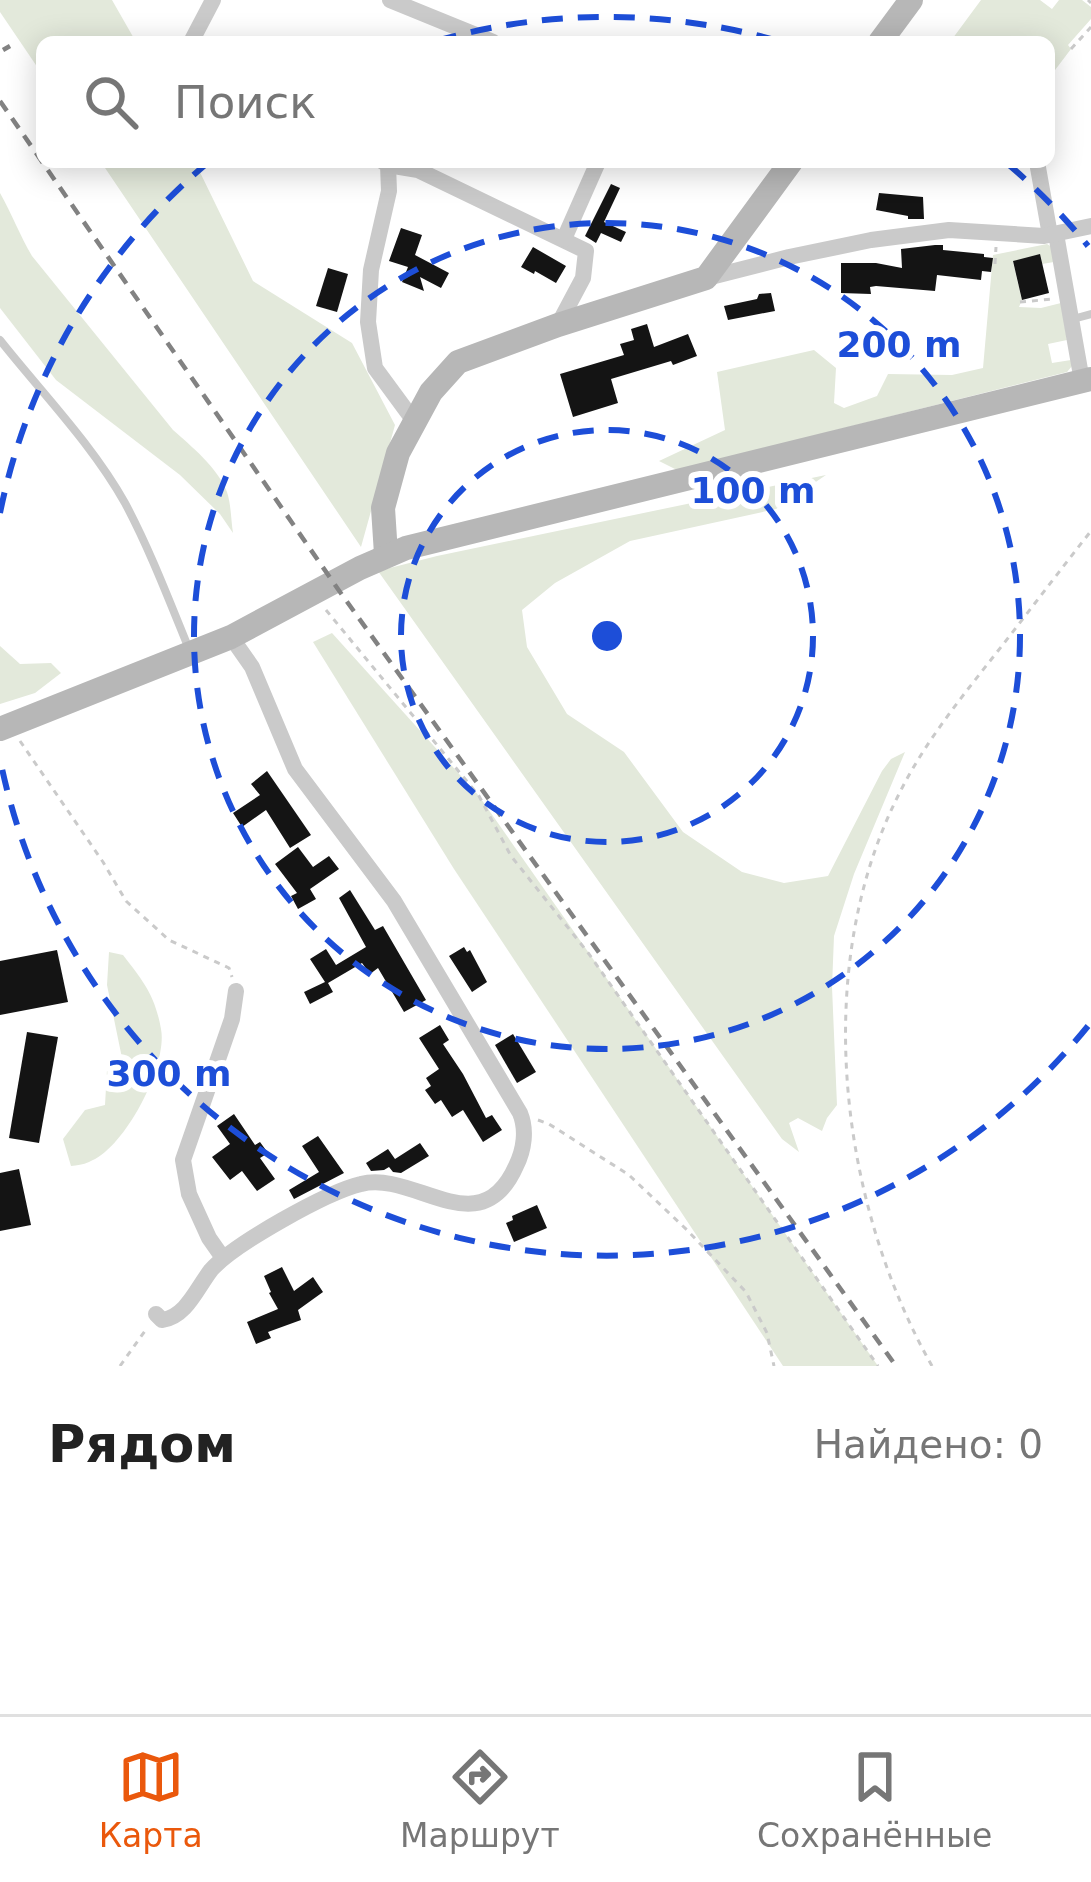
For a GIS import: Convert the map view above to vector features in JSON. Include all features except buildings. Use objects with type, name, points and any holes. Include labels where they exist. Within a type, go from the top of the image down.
[{"type":"street","points":[[194,36],[213,0]]},
{"type":"street","points":[[390,0],[478,36]]},
{"type":"street","points":[[884,36],[910,0]]},
{"type":"street","points":[[386,168],[389,191],[371,270],[368,322],[375,368],[414,422]]},
{"type":"street","points":[[407,168],[586,251],[583,278],[558,326]]},
{"type":"street","points":[[564,239],[595,168]]},
{"type":"street","points":[[706,278],[787,168]]},
{"type":"street","points":[[10,734],[231,637],[386,554],[1087,380],[1038,168]]},
{"type":"street","points":[[386,554],[383,508],[398,453],[431,392],[458,362],[706,278],[789,256],[949,230],[1053,234],[1091,226]]},
{"type":"street","points":[[157,1314],[162,1320],[173,1318],[224,1258],[304,1208],[362,1184],[398,1186],[454,1202],[490,1198],[504,1187],[520,1155],[524,1123],[386,888],[295,769],[252,668],[231,637]]},
{"type":"street","points":[[224,1258],[208,1238],[189,1194],[183,1160],[232,1019],[236,991]]},
{"type":"lane","points":[[1071,319],[1091,314]]},
{"type":"lane","points":[[0,340],[91,452],[125,504],[190,654]]},
{"type":"path","points":[[1071,49],[1091,27]]},
{"type":"path","points":[[1020,302],[1066,296]]},
{"type":"path","points":[[932,1366],[892,1286],[856,1149],[846,1028],[853,930],[877,846],[913,769],[964,693],[1091,531]]},
{"type":"path","points":[[314,594],[479,796],[512,856],[589,954],[878,1366]]},
{"type":"path","points":[[10,734],[126,901],[169,940],[229,968],[236,991]]},
{"type":"path","points":[[520,1113],[549,1124],[629,1175],[687,1230],[746,1292],[767,1333],[774,1366]]},
{"type":"path","points":[[120,1366],[157,1314]]},
{"type":"shaded area","points":[[0,0],[112,0],[133,36],[36,36],[36,65],[0,12]]},
{"type":"shaded area","points":[[981,0],[1040,0],[1052,9],[1059,0],[1082,0],[1091,7],[1091,19],[1068,45],[1071,49],[1055,70],[1055,36],[954,36]]},
{"type":"shaded area","points":[[105,168],[198,168],[253,281],[352,343],[395,425],[361,547]]},
{"type":"shaded area","points":[[0,193],[32,256],[173,430],[217,474],[228,497],[233,533],[180,475],[56,380],[0,308]]},
{"type":"shaded area","points":[[1047,244],[1054,262],[1042,264],[1039,255],[1013,262],[1022,300],[1019,307],[1061,303],[1067,340],[1048,344],[1052,363],[1071,360],[1067,372],[677,470],[659,461],[725,430],[717,372],[814,350],[836,368],[834,403],[844,408],[877,396],[888,374],[952,375],[983,368],[993,255]]},
{"type":"shaded area","points":[[826,475],[776,509],[630,541],[555,583],[522,610],[527,647],[567,714],[624,752],[683,832],[742,872],[784,883],[828,876],[882,771],[905,752],[854,874],[834,936],[837,1105],[822,1131],[798,1118],[789,1123],[799,1152],[782,1139],[378,571]]},
{"type":"shaded area","points":[[332,633],[479,796],[878,1366],[783,1366],[454,869],[313,642]]},
{"type":"shaded area","points":[[0,646],[20,664],[51,663],[61,673],[35,693],[0,704]]},
{"type":"shaded area","points":[[109,952],[123,955],[155,1007],[161,1029],[158,1063],[141,1104],[116,1141],[87,1163],[71,1166],[63,1139],[85,1110],[105,1105],[107,1070],[122,1058],[107,985]]},
{"type":"railway","points":[[3,50],[10,46]]},
{"type":"railway","points":[[0,101],[36,153]]},
{"type":"railway","points":[[46,168],[340,592],[896,1366]]}]
